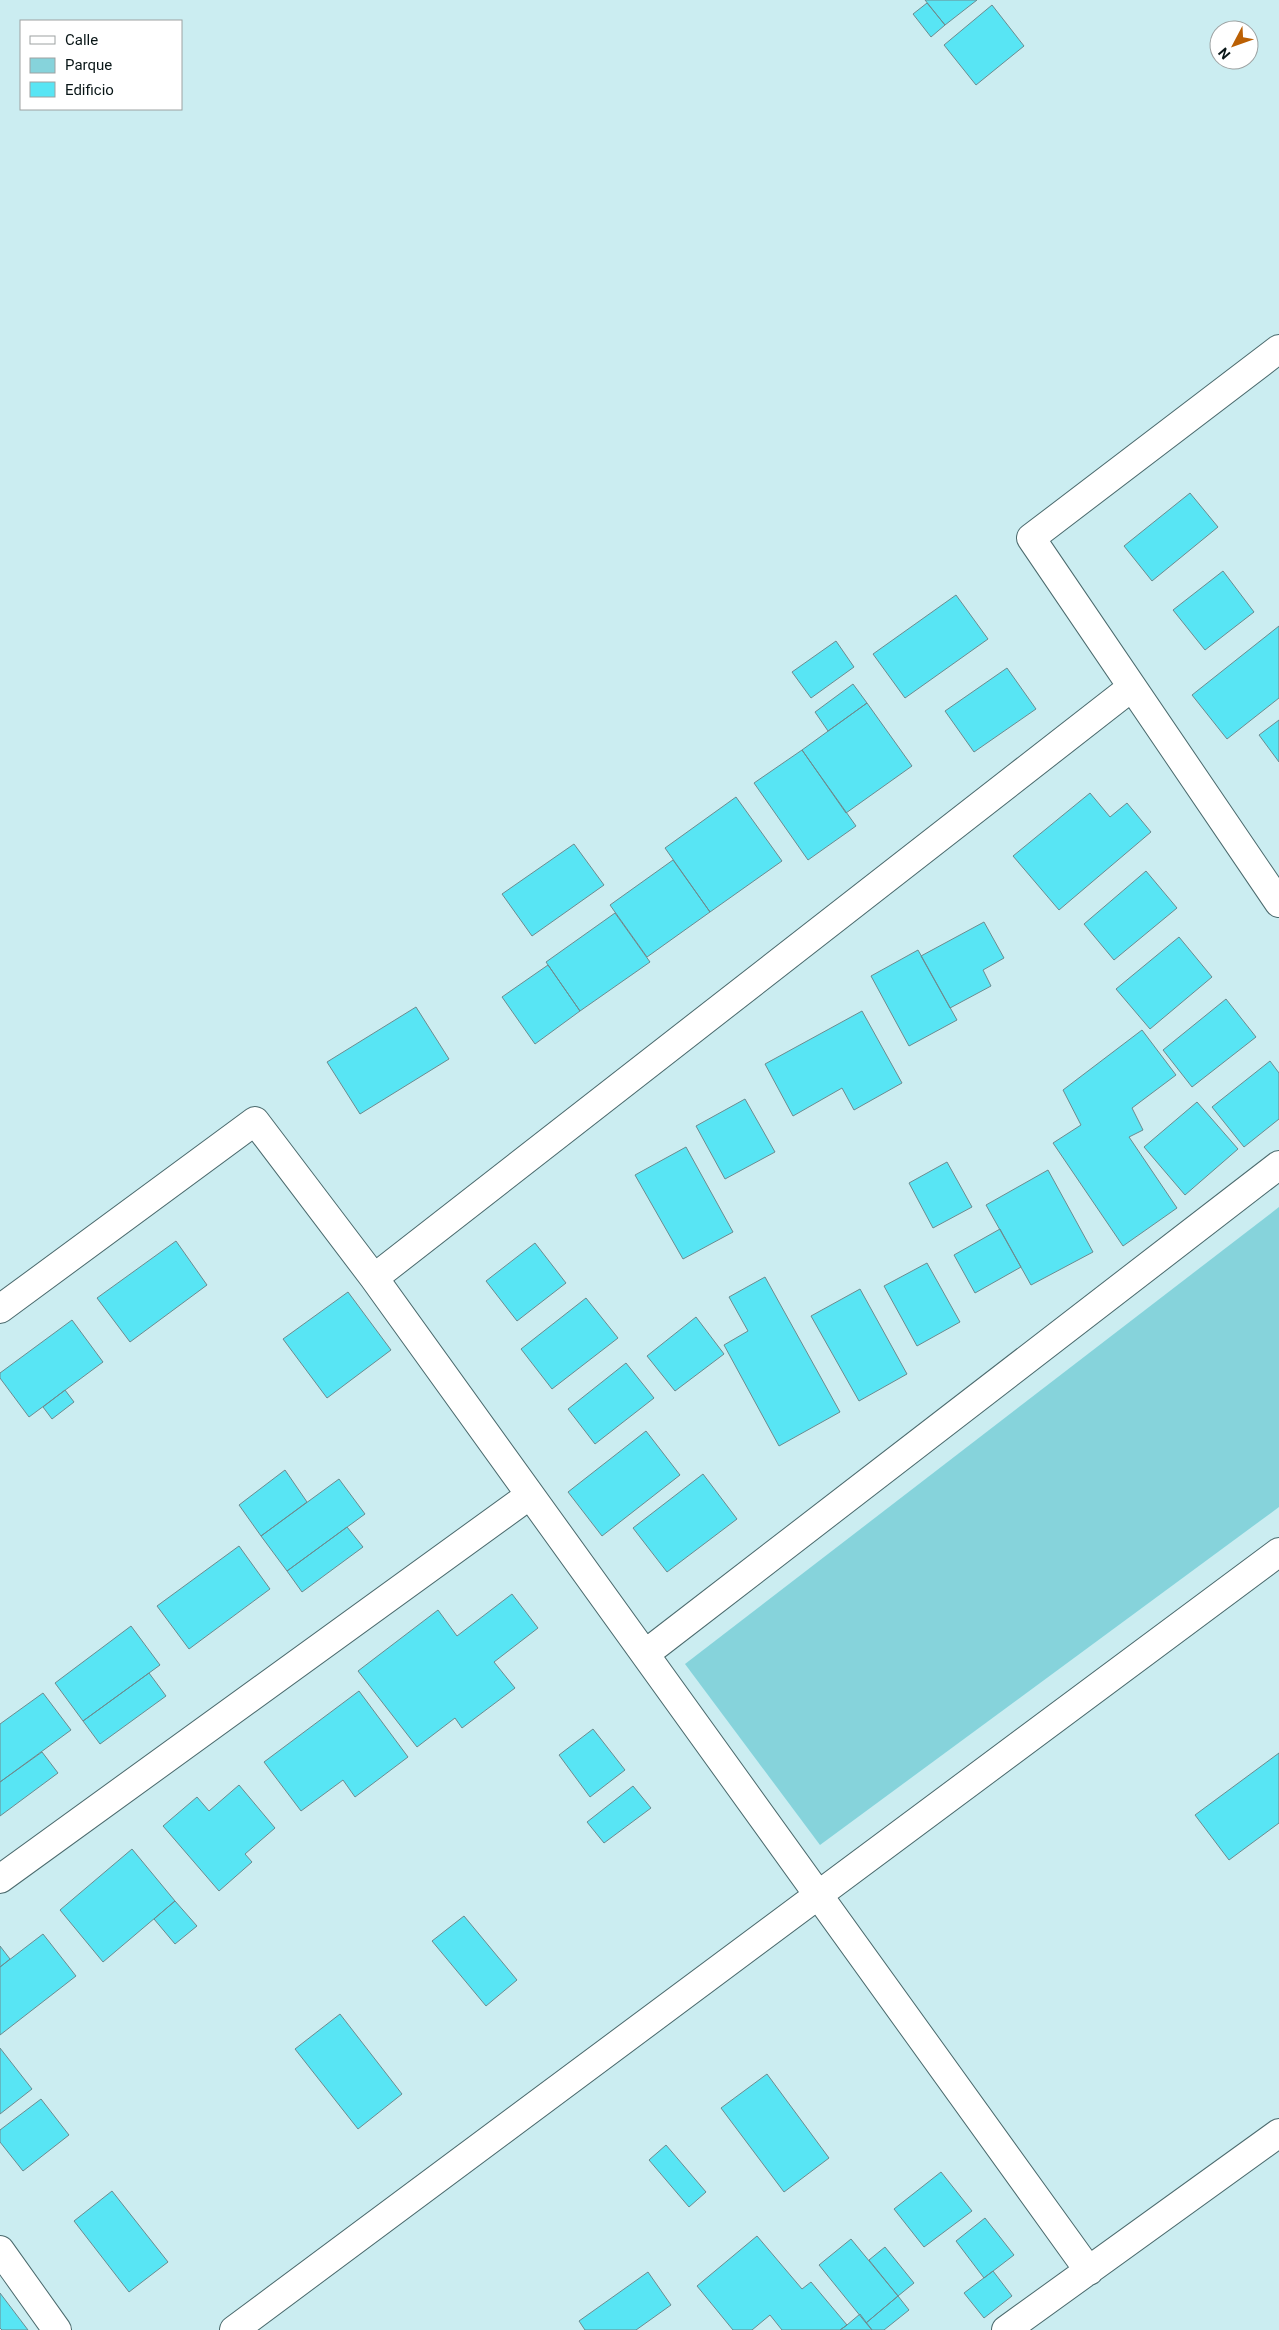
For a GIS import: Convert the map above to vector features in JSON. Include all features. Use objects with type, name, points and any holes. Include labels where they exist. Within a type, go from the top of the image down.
[{"type":"street","points":[[1279,349],[1031,538],[1279,903]]},
{"type":"street","points":[[374,1278],[1132,687]]},
{"type":"street","points":[[0,1309],[256,1121],[374,1278],[1089,2270]]},
{"type":"street","points":[[645,1654],[1279,1165]]},
{"type":"street","points":[[0,1879],[530,1495]]},
{"type":"street","points":[[234,2330],[1279,1552]]},
{"type":"street","points":[[1006,2330],[1279,2133]]},
{"type":"street","points":[[0,2250],[57,2330]]},
{"type":"green space","points":[[1279,1207],[1279,1507],[820,1845],[685,1664]]},
{"type":"building","points":[[925,0],[977,0],[945,25]]},
{"type":"building","points":[[927,3],[945,25],[931,37],[913,14]]},
{"type":"building","points":[[992,5],[1024,46],[976,85],[944,45]]},
{"type":"building","points":[[1190,493],[1218,527],[1152,581],[1124,546]]},
{"type":"building","points":[[1223,571],[1254,612],[1205,650],[1173,610]]},
{"type":"building","points":[[956,595],[988,639],[905,698],[873,654]]},
{"type":"building","points":[[1279,626],[1279,698],[1227,739],[1192,695]]},
{"type":"building","points":[[836,641],[854,667],[811,698],[792,672]]},
{"type":"building","points":[[1007,668],[1036,709],[974,752],[945,711]]},
{"type":"building","points":[[853,684],[867,703],[828,731],[815,712]]},
{"type":"building","points":[[867,703],[912,766],[846,813],[802,750]]},
{"type":"building","points":[[1279,720],[1279,762],[1259,735]]},
{"type":"building","points":[[802,750],[856,826],[808,860],[754,783]]},
{"type":"building","points":[[1090,793],[1110,817],[1127,803],[1151,832],[1059,910],[1013,856]]},
{"type":"building","points":[[736,797],[782,861],[710,912],[665,848]]},
{"type":"building","points":[[574,844],[604,885],[532,936],[502,894]]},
{"type":"building","points":[[673,860],[710,912],[647,957],[610,905]]},
{"type":"building","points":[[1146,871],[1177,908],[1114,960],[1084,924]]},
{"type":"building","points":[[615,913],[650,962],[580,1011],[546,962]]},
{"type":"building","points":[[984,922],[1004,958],[983,970],[991,986],[950,1008],[921,956]]},
{"type":"building","points":[[1179,937],[1212,977],[1150,1029],[1116,989]]},
{"type":"building","points":[[918,950],[957,1020],[909,1046],[871,976]]},
{"type":"building","points":[[548,965],[580,1011],[535,1044],[502,997]]},
{"type":"building","points":[[1226,999],[1256,1037],[1192,1087],[1163,1050]]},
{"type":"building","points":[[416,1007],[449,1059],[360,1114],[327,1062]]},
{"type":"building","points":[[862,1011],[902,1083],[854,1110],[842,1088],[793,1116],[765,1064]]},
{"type":"building","points":[[1142,1030],[1176,1075],[1132,1108],[1143,1130],[1129,1137],[1177,1208],[1123,1246],[1053,1143],[1081,1125],[1063,1090]]},
{"type":"building","points":[[1270,1061],[1279,1073],[1279,1119],[1244,1147],[1212,1107]]},
{"type":"building","points":[[745,1099],[775,1152],[725,1179],[696,1126]]},
{"type":"building","points":[[1197,1102],[1238,1149],[1185,1195],[1144,1147]]},
{"type":"building","points":[[686,1147],[733,1232],[683,1259],[635,1175]]},
{"type":"building","points":[[947,1162],[972,1207],[933,1228],[909,1183]]},
{"type":"building","points":[[1048,1170],[1093,1252],[1031,1285],[986,1205]]},
{"type":"building","points":[[1000,1229],[1021,1267],[975,1293],[954,1255]]},
{"type":"building","points":[[176,1241],[207,1285],[130,1342],[97,1298]]},
{"type":"building","points":[[535,1243],[566,1283],[517,1321],[486,1281]]},
{"type":"building","points":[[927,1263],[960,1322],[917,1346],[884,1286]]},
{"type":"building","points":[[765,1277],[840,1412],[779,1446],[724,1345],[748,1331],[729,1297]]},
{"type":"building","points":[[860,1289],[907,1374],[859,1401],[811,1316]]},
{"type":"building","points":[[348,1292],[391,1350],[327,1398],[283,1339]]},
{"type":"building","points":[[586,1298],[618,1338],[552,1389],[521,1349]]},
{"type":"building","points":[[696,1317],[724,1354],[675,1391],[647,1356]]},
{"type":"building","points":[[72,1320],[103,1362],[29,1417],[0,1378],[0,1373]]},
{"type":"building","points":[[626,1363],[654,1398],[595,1444],[568,1409]]},
{"type":"building","points":[[65,1390],[74,1402],[52,1419],[43,1407]]},
{"type":"building","points":[[646,1431],[680,1475],[602,1536],[568,1492]]},
{"type":"building","points":[[285,1470],[307,1502],[261,1536],[239,1505]]},
{"type":"building","points":[[703,1474],[737,1519],[667,1572],[633,1528]]},
{"type":"building","points":[[339,1479],[365,1514],[287,1571],[261,1536]]},
{"type":"building","points":[[347,1527],[363,1547],[302,1592],[287,1571]]},
{"type":"building","points":[[239,1546],[270,1589],[189,1649],[157,1606]]},
{"type":"building","points":[[512,1594],[538,1628],[494,1662],[515,1688],[462,1728],[455,1718],[417,1747],[358,1671],[438,1610],[457,1636]]},
{"type":"building","points":[[131,1626],[160,1665],[83,1721],[55,1683]]},
{"type":"building","points":[[149,1673],[166,1696],[100,1744],[83,1721]]},
{"type":"building","points":[[359,1691],[408,1757],[355,1797],[343,1780],[301,1811],[264,1762]]},
{"type":"building","points":[[43,1693],[71,1730],[0,1782],[0,1724]]},
{"type":"building","points":[[593,1729],[625,1770],[590,1797],[559,1755]]},
{"type":"building","points":[[42,1752],[58,1773],[0,1816],[0,1782]]},
{"type":"building","points":[[1279,1753],[1279,1823],[1229,1860],[1195,1815]]},
{"type":"building","points":[[239,1785],[275,1828],[245,1854],[252,1862],[219,1891],[163,1826],[197,1797],[209,1811]]},
{"type":"building","points":[[633,1786],[651,1808],[604,1843],[587,1822]]},
{"type":"building","points":[[132,1849],[175,1901],[103,1962],[60,1910]]},
{"type":"building","points":[[175,1901],[197,1926],[175,1944],[154,1919]]},
{"type":"building","points":[[464,1916],[517,1980],[486,2006],[432,1941]]},
{"type":"building","points":[[43,1934],[76,1976],[0,2035],[0,1967]]},
{"type":"building","points":[[0,1946],[10,1959],[0,1967]]},
{"type":"building","points":[[340,2014],[402,2094],[358,2129],[295,2049]]},
{"type":"building","points":[[0,2048],[32,2089],[0,2114]]},
{"type":"building","points":[[767,2074],[829,2158],[784,2192],[721,2108]]},
{"type":"building","points":[[41,2099],[69,2135],[23,2171],[0,2142],[0,2130]]},
{"type":"building","points":[[666,2145],[706,2192],[689,2207],[649,2160]]},
{"type":"building","points":[[941,2172],[972,2211],[924,2247],[894,2209]]},
{"type":"building","points":[[112,2191],[168,2262],[129,2292],[74,2221]]},
{"type":"building","points":[[985,2218],[1014,2255],[984,2278],[956,2241]]},
{"type":"building","points":[[757,2236],[802,2289],[811,2282],[847,2325],[840,2330],[782,2330],[770,2315],[752,2330],[733,2330],[697,2286]]},
{"type":"building","points":[[851,2239],[898,2296],[866,2323],[819,2265]]},
{"type":"building","points":[[885,2247],[914,2283],[898,2296],[869,2260]]},
{"type":"building","points":[[993,2271],[1012,2296],[984,2318],[964,2293]]},
{"type":"building","points":[[648,2272],[671,2305],[636,2330],[585,2330],[579,2321]]},
{"type":"building","points":[[0,2293],[28,2330],[2,2330],[0,2328]]},
{"type":"building","points":[[898,2296],[909,2310],[884,2330],[872,2330],[866,2323]]},
{"type":"building","points":[[860,2314],[872,2330],[840,2330],[847,2325]]}]
